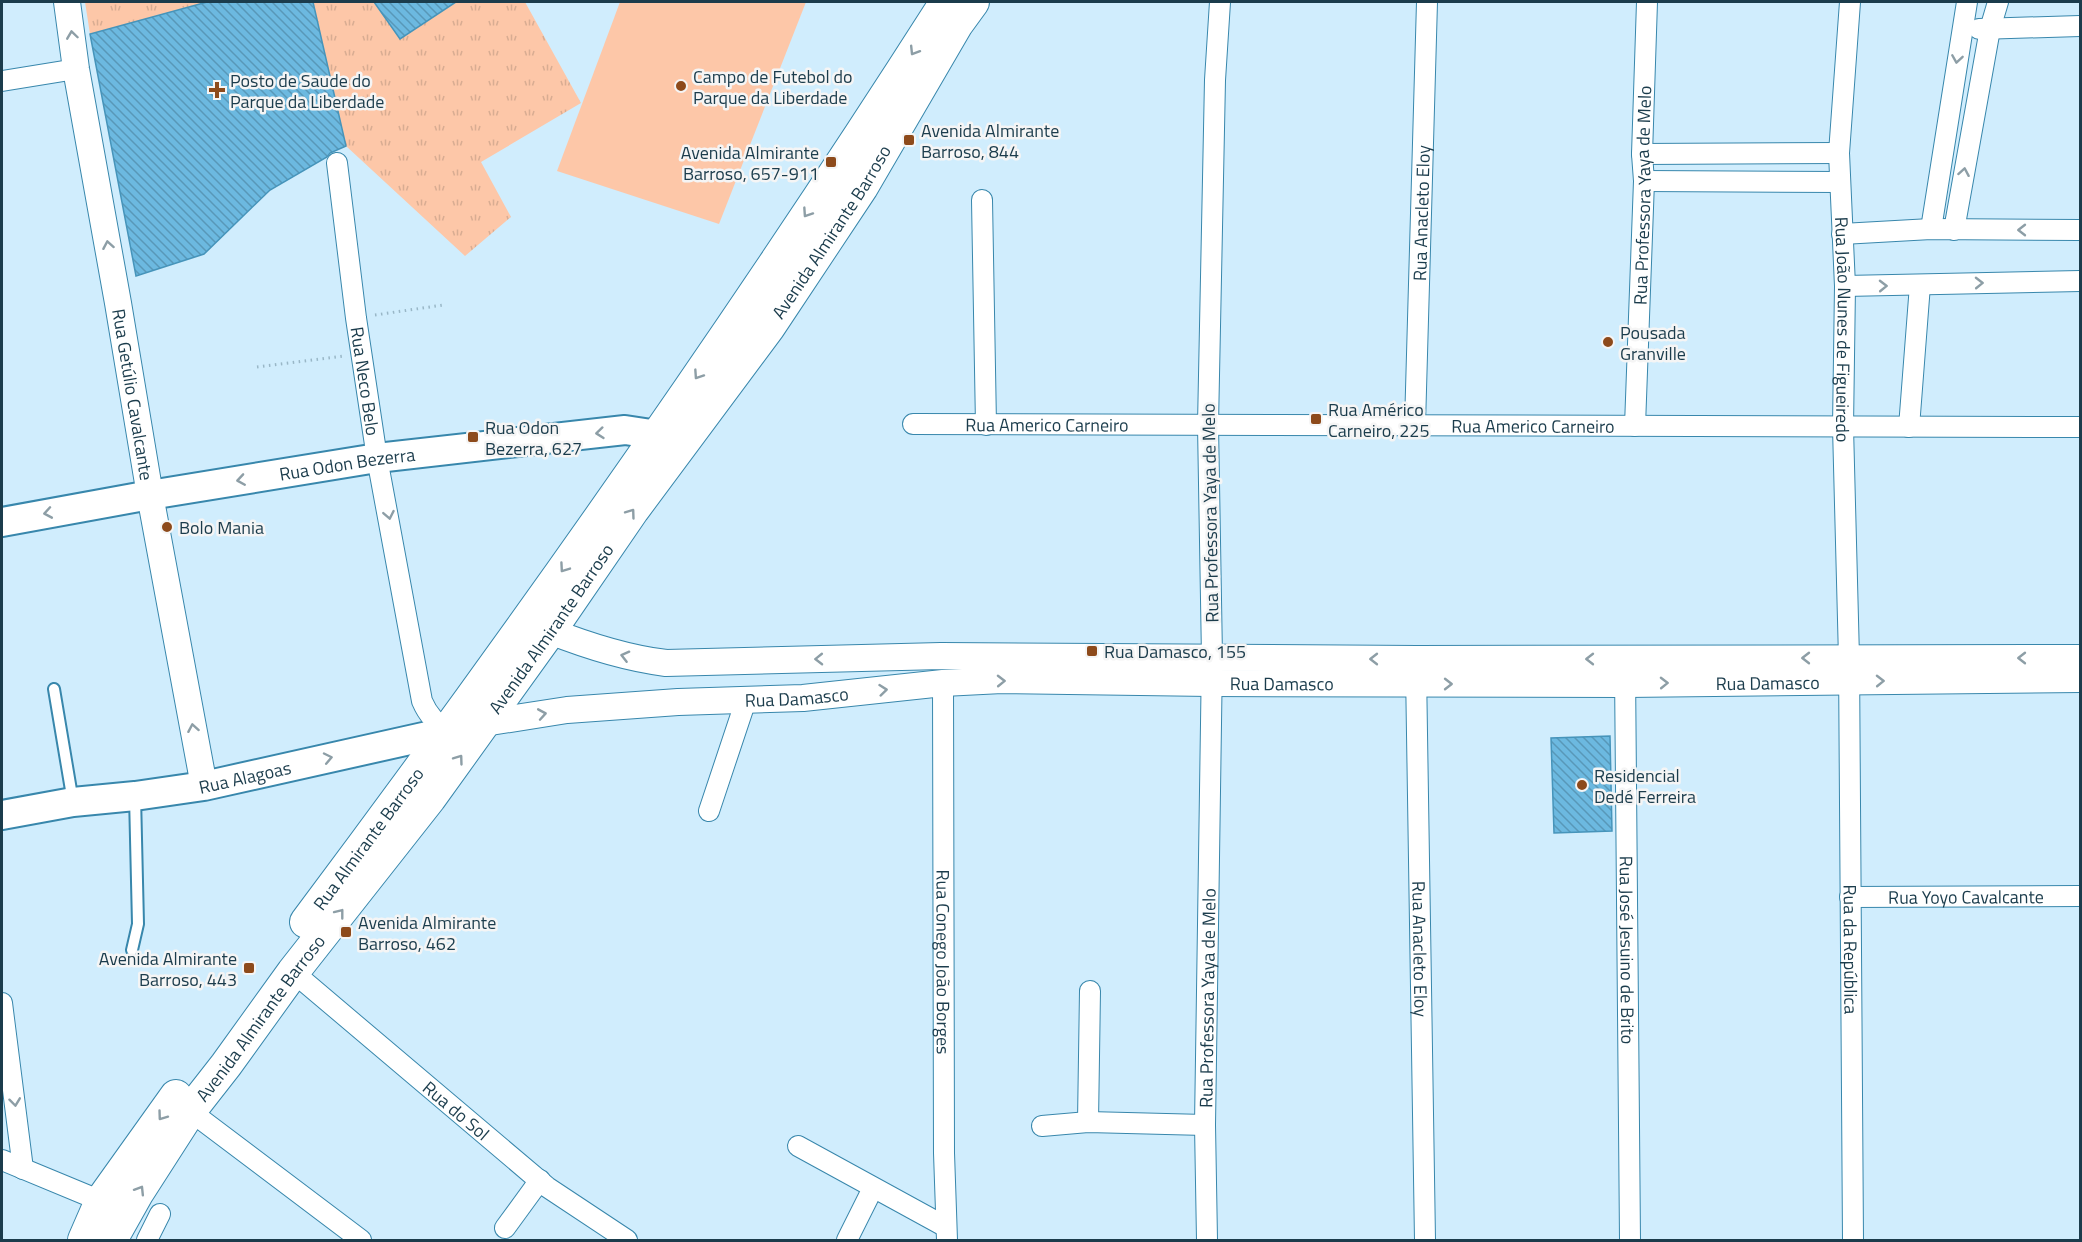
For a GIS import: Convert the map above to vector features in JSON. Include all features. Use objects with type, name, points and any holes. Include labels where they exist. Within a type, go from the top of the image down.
[{"type":"main road","name":"Avenida Almirante Barroso","points":[[448,732],[658,435],[946,2]]},
{"type":"main road","name":"Avenida Almirante Barroso","points":[[111,1240],[138,1192],[190,1111],[293,972],[430,798],[550,631],[633,510],[769,327],[862,188],[946,43],[973,2]]},
{"type":"main road","name":"Rua Odon Bezerra","points":[[2,522],[377,458],[625,430],[658,435]]},
{"type":"main road","points":[[658,435],[663,450],[665,469]]},
{"type":"main road","name":"Rua Alagoas","points":[[2,815],[73,802],[204,786],[484,723]]},
{"type":"main road","name":"Rua Almirante Barroso","points":[[84,1240],[100,1201],[448,732]]},
{"type":"street","name":"Rua Getúlio Cavalcante","points":[[67,2],[76,69],[150,495],[204,786]]},
{"type":"street","name":"Rua Professora Yaya de Melo","points":[[1207,1240],[1205,1125],[1212,657],[1208,425],[1215,80],[1220,2]]},
{"type":"street","name":"Rua Anacleto Eloy","points":[[1415,425],[1427,2]]},
{"type":"street","name":"Rua Professora Yaya de Melo","points":[[1635,426],[1644,181],[1642,154],[1647,2]]},
{"type":"street","name":"Rua João Nunes de Figueiredo","points":[[1849,670],[1843,427],[1845,286],[1839,153],[1850,2]]},
{"type":"street","points":[[1931,230],[1966,2]]},
{"type":"street","points":[[1954,230],[1990,29],[1998,2]]},
{"type":"street","points":[[1961,30],[2080,26]]},
{"type":"street","points":[[2,81],[76,69]]},
{"type":"street","points":[[1642,154],[1839,153]]},
{"type":"street","name":"Rua Neco Belo","points":[[337,163],[356,318],[377,458],[422,701],[437,725],[448,732]]},
{"type":"street","points":[[1644,181],[1840,182]]},
{"type":"street","points":[[982,200],[986,425]]},
{"type":"street","points":[[1842,234],[1931,230],[2080,230]]},
{"type":"street","points":[[1845,286],[2080,281]]},
{"type":"street","points":[[1909,427],[1920,285]]},
{"type":"street","name":"Rua Americo Carneiro","points":[[913,424],[2080,427]]},
{"type":"street","name":"Rua Damasco","points":[[550,631],[596,649],[666,663],[941,656],[1212,657],[1416,671]]},
{"type":"street","name":"Rua Damasco","points":[[1849,670],[2080,658]]},
{"type":"street","name":"Rua Damasco","points":[[484,723],[567,710],[678,702],[803,698],[943,683],[1002,680],[1210,683],[1416,671],[1849,670],[2080,679]]},
{"type":"street","name":"Rua da República","points":[[1849,670],[1853,1240]]},
{"type":"street","name":"Rua Anacleto Eloy","points":[[1416,671],[1425,1240]]},
{"type":"street","name":"Rua José Jesuino de Brito","points":[[1625,671],[1630,1240]]},
{"type":"street","name":"Rua Conego João Borges","points":[[943,683],[946,1234]]},
{"type":"street","points":[[709,811],[746,700]]},
{"type":"street","name":"Rua Yoyo Cavalcante","points":[[1850,897],[2080,896]]},
{"type":"street","name":"Rua do Sol","points":[[293,972],[540,1180],[627,1240]]},
{"type":"street","points":[[1088,1122],[1090,991]]},
{"type":"street","points":[[2,1003],[23,1169]]},
{"type":"street","points":[[190,1111],[361,1240]]},
{"type":"street","points":[[1042,1126],[1088,1122],[1205,1125]]},
{"type":"street","points":[[798,1146],[873,1188],[946,1234]]},
{"type":"street","points":[[2,1160],[100,1201]]},
{"type":"street","points":[[505,1228],[540,1180]]},
{"type":"street","points":[[847,1240],[873,1188]]},
{"type":"street","points":[[147,1240],[160,1214]]},
{"type":"lane","points":[[54,688],[73,802]]},
{"type":"lane","points":[[132,950],[138,924],[135,796]]},
{"type":"path","points":[[356,318],[443,305]]},
{"type":"path","points":[[257,367],[361,354]]},
{"type":"green space","points":[[85,2],[207,2],[90,34]]},
{"type":"green space","points":[[313,2],[525,2],[581,103],[481,162],[511,217],[465,256],[346,146]]},
{"type":"green space","name":"Campo de Futebol do Parque da Liberdade","points":[[620,2],[806,2],[719,224],[557,171]]},
{"type":"building","name":"Posto de Saude do Parque da Liberdade","points":[[207,2],[313,2],[346,146],[330,153],[327,157],[270,190],[204,254],[136,276],[90,34]]},
{"type":"building","points":[[374,2],[456,2],[400,39]]},
{"type":"building","name":"Residencial Dedé Ferreira","points":[[1610,736],[1612,831],[1554,833],[1551,738]]},
{"type":"place","name":"Campo de Futebol do Parque da Liberdade","points":[[681,86]]},
{"type":"place","name":"Posto de Saude do Parque da Liberdade","points":[[217,90]]},
{"type":"place","name":"Avenida Almirante Barroso, 844","points":[[909,140]]},
{"type":"place","name":"Avenida Almirante Barroso, 657-911","points":[[831,162]]},
{"type":"place","name":"Pousada Granville","points":[[1608,342]]},
{"type":"place","name":"Rua Américo Carneiro, 225","points":[[1316,419]]},
{"type":"place","name":"Rua Odon Bezerra, 627","points":[[473,437]]},
{"type":"place","name":"Bolo Mania","points":[[167,527]]},
{"type":"place","name":"Rua Damasco, 155","points":[[1092,651]]},
{"type":"place","name":"Residencial Dedé Ferreira","points":[[1582,785]]},
{"type":"place","name":"Avenida Almirante Barroso, 462","points":[[346,932]]},
{"type":"place","name":"Avenida Almirante Barroso, 443","points":[[249,968]]}]
